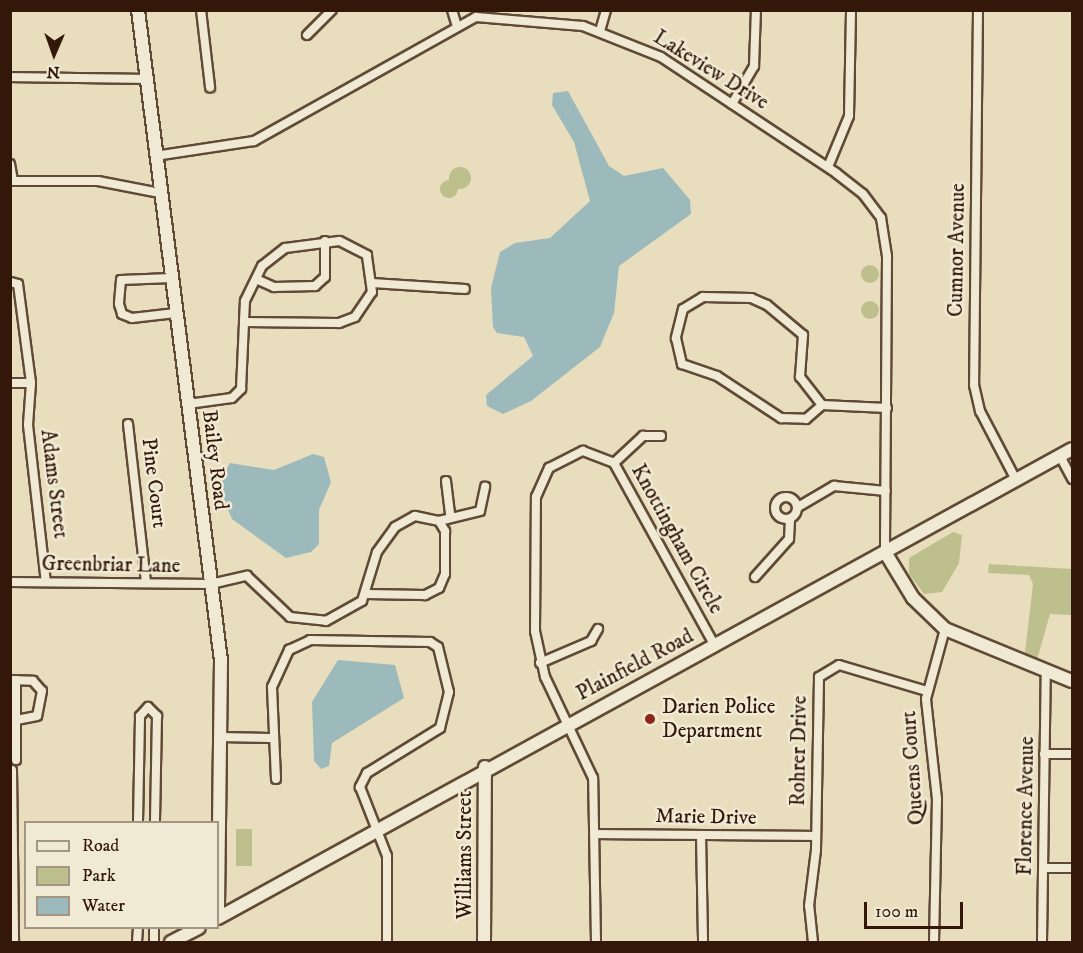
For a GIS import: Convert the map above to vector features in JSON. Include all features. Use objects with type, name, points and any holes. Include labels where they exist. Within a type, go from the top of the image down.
[{"type":"street","name":"Bailey Road","points":[[138,10],[221,661],[219,828]]},
{"type":"street","points":[[201,10],[210,87]]},
{"type":"street","points":[[307,35],[332,10]]},
{"type":"street","points":[[452,10],[457,26]]},
{"type":"street","points":[[600,32],[606,10]]},
{"type":"street","points":[[732,104],[754,66],[756,10]]},
{"type":"street","points":[[828,167],[849,116],[851,10]]},
{"type":"street","name":"Cumnor Avenue","points":[[978,10],[973,376],[980,411],[1016,480]]},
{"type":"street","name":"Lakeview Drive","points":[[155,156],[254,141],[476,17],[527,18],[600,32],[656,54],[828,167],[863,194],[884,224],[887,408],[885,552]]},
{"type":"street","points":[[10,77],[146,78]]},
{"type":"street","points":[[10,164],[13,181],[104,182],[160,194]]},
{"type":"street","points":[[256,279],[274,287],[315,286],[325,277],[325,241]]},
{"type":"street","points":[[188,404],[232,398],[241,389],[244,301],[256,279],[285,248],[325,241],[348,242],[363,251],[372,283],[365,309],[344,322],[244,322]]},
{"type":"street","points":[[171,278],[121,280],[118,304],[122,315],[132,318],[176,313]]},
{"type":"street","name":"Adams Street","points":[[14,283],[31,383],[28,425],[46,582]]},
{"type":"street","points":[[372,283],[465,289]]},
{"type":"street","points":[[822,405],[800,377],[803,335],[767,305],[752,298],[703,297],[683,309],[676,346],[686,368],[717,376],[787,420],[806,419],[822,405],[887,408]]},
{"type":"street","points":[[10,383],[31,383]]},
{"type":"street","name":"Pine Court","points":[[128,424],[146,583]]},
{"type":"street","points":[[614,463],[642,436],[661,436]]},
{"type":"street","name":"Plainfield Road","points":[[219,917],[485,767],[1072,449]]},
{"type":"street","name":"Knottingham Circle","points":[[596,942],[593,778],[540,663],[534,616],[538,486],[549,468],[579,452],[596,452],[614,463],[714,644]]},
{"type":"street","points":[[1060,456],[1072,479]]},
{"type":"street","points":[[446,481],[450,515]]},
{"type":"street","points":[[755,577],[789,539],[790,519],[798,507],[834,486],[886,491]]},
{"type":"street","points":[[440,521],[445,531],[445,574],[439,588],[425,595],[366,594],[377,552],[395,527],[415,516],[440,521],[450,515],[480,511],[485,487]]},
{"type":"street","points":[[790,519],[777,515],[777,501],[791,498],[798,507]]},
{"type":"street","points":[[885,552],[913,598],[945,630],[1072,681]]},
{"type":"street","name":"Greenbriar Lane","points":[[10,582],[211,584],[240,576],[253,579],[284,613],[304,621],[341,616],[366,594]]},
{"type":"street","points":[[540,663],[591,641],[598,629]]},
{"type":"street","name":"Queens Court","points":[[934,942],[936,788],[927,691],[945,630]]},
{"type":"street","points":[[276,779],[270,738],[275,676],[299,642],[409,641],[438,647],[448,681],[444,720],[434,734],[363,777],[361,792],[388,864],[387,942]]},
{"type":"street","name":"Rohrer Drive","points":[[813,942],[809,906],[816,836],[821,673],[839,665],[927,691]]},
{"type":"street","name":"Florence Avenue","points":[[1042,942],[1046,671]]},
{"type":"street","points":[[16,720],[37,716],[42,691],[33,681],[13,680],[16,760]]},
{"type":"street","points":[[138,821],[140,716],[148,707],[157,716],[155,821]]},
{"type":"street","points":[[220,737],[270,738]]},
{"type":"street","points":[[1044,754],[1072,754]]},
{"type":"street","name":"Williams Street","points":[[484,942],[485,767]]},
{"type":"street","points":[[12,770],[14,942]]},
{"type":"street","name":"Marie Drive","points":[[595,834],[816,836]]},
{"type":"street","points":[[701,835],[704,942]]},
{"type":"street","points":[[1043,868],[1072,868]]},
{"type":"street","points":[[171,942],[195,929]]},
{"type":"green space","points":[[460,167],[468,170],[471,178],[468,186],[460,189],[452,186],[449,178],[452,170]]},
{"type":"green space","points":[[449,180],[455,183],[458,189],[455,195],[449,198],[443,195],[440,189],[443,183]]},
{"type":"green space","points":[[870,265],[876,268],[879,274],[876,280],[870,283],[864,280],[861,274],[864,268]]},
{"type":"green space","points":[[870,301],[876,304],[879,310],[876,316],[870,319],[864,316],[861,310],[864,304]]},
{"type":"green space","points":[[953,532],[962,535],[959,563],[942,592],[924,594],[909,574],[909,558]]},
{"type":"green space","points":[[989,564],[1072,569],[1072,615],[1050,614],[1036,663],[1025,652],[1033,584],[1029,575],[988,573]]},
{"type":"green space","points":[[236,829],[252,829],[252,866],[236,866]]},
{"type":"water","points":[[568,91],[609,166],[624,176],[663,168],[690,200],[691,214],[619,266],[614,313],[600,347],[531,401],[503,414],[487,406],[486,395],[533,356],[524,337],[497,333],[493,327],[491,288],[500,252],[515,243],[550,238],[590,201],[574,142],[552,105],[553,93]]},
{"type":"water","points":[[313,454],[324,457],[331,482],[319,510],[319,544],[311,552],[286,558],[232,519],[217,485],[230,463],[274,470]]},
{"type":"water","points":[[338,660],[395,665],[404,698],[332,743],[329,766],[321,769],[314,761],[312,702]]},
{"type":"place","name":"Darien Police Department","points":[[650,719]]}]
